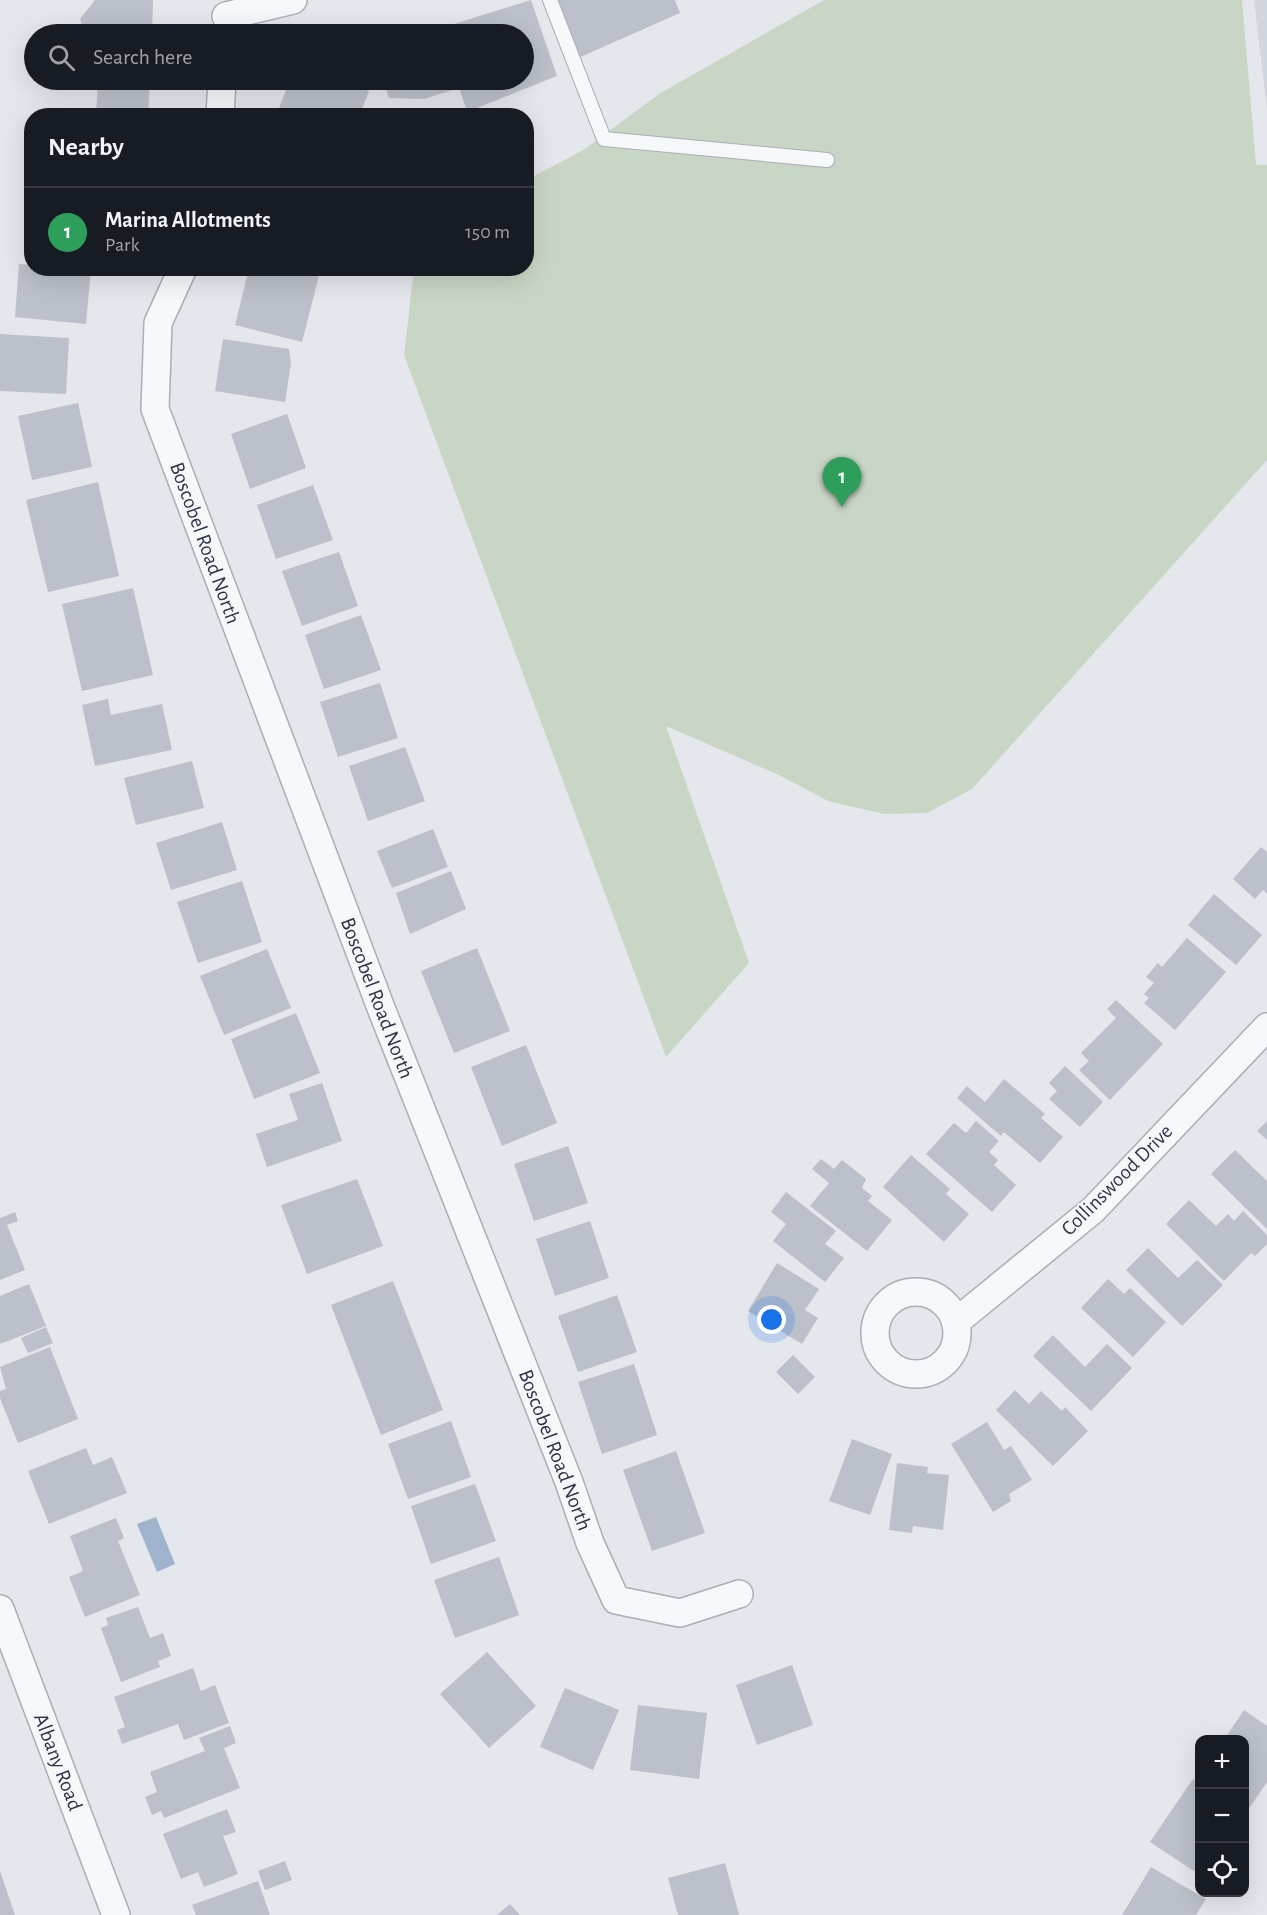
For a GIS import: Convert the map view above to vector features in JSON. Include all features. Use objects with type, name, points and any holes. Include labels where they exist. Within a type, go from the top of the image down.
[{"type":"street","points":[[226,17],[293,0]]},
{"type":"street","points":[[220,108],[221,90]]},
{"type":"street","name":"Boscobel Road North","points":[[179,276],[158,323],[155,409],[381,1008],[569,1482],[590,1543],[616,1600],[680,1613],[739,1594]]},
{"type":"street","name":"Collinswood Drive","points":[[957,1321],[1093,1210],[1267,1027]]},
{"type":"street","name":"Albany Road","points":[[0,1609],[116,1915]]},
{"type":"lane","points":[[550,0],[604,139],[827,160]]},
{"type":"shaded area","points":[[1254,0],[1267,0],[1267,109]]},
{"type":"green space","points":[[824,0],[1242,0],[1256,165],[1267,165],[1267,460],[972,789],[927,813],[884,814],[828,801],[781,776],[666,726],[749,963],[666,1057],[404,355],[413,276],[534,276],[534,176],[585,149],[659,94]]},
{"type":"water","points":[[156,1517],[175,1564],[157,1572],[137,1524]]},
{"type":"building","points":[[95,0],[153,0],[152,24],[82,24],[80,19]]},
{"type":"building","points":[[531,0],[557,76],[534,85],[534,24],[454,24]]},
{"type":"building","points":[[554,0],[675,0],[680,13],[578,58]]},
{"type":"building","points":[[97,90],[149,90],[148,108],[96,108]]},
{"type":"building","points":[[286,90],[369,91],[362,108],[279,108]]},
{"type":"building","points":[[386,90],[453,90],[424,99],[389,98]]},
{"type":"building","points":[[460,90],[522,90],[477,108],[466,108]]},
{"type":"building","points":[[19,264],[24,264],[24,276],[90,276],[86,324],[15,317]]},
{"type":"building","points":[[247,276],[319,276],[302,342],[235,325]]},
{"type":"building","points":[[0,334],[69,338],[66,394],[0,391]]},
{"type":"building","points":[[223,339],[289,349],[291,363],[285,402],[215,391]]},
{"type":"building","points":[[78,403],[92,467],[32,480],[18,416]]},
{"type":"building","points":[[287,414],[306,468],[250,489],[231,434]]},
{"type":"building","points":[[98,482],[119,576],[48,592],[26,500]]},
{"type":"building","points":[[313,485],[333,540],[276,559],[257,505]]},
{"type":"building","points":[[339,552],[358,606],[302,626],[282,571]]},
{"type":"building","points":[[133,588],[153,675],[82,691],[62,604]]},
{"type":"building","points":[[361,615],[381,670],[324,689],[305,635]]},
{"type":"building","points":[[380,683],[398,738],[338,757],[320,702]]},
{"type":"building","points":[[108,699],[111,715],[162,704],[172,750],[95,766],[82,705]]},
{"type":"building","points":[[405,747],[425,801],[368,821],[349,766]]},
{"type":"building","points":[[192,761],[204,808],[136,825],[124,778]]},
{"type":"building","points":[[222,822],[237,870],[171,890],[156,843]]},
{"type":"building","points":[[433,829],[448,867],[392,888],[377,851]]},
{"type":"building","points":[[1261,847],[1267,852],[1267,894],[1263,890],[1255,899],[1233,879]]},
{"type":"building","points":[[451,871],[466,909],[410,934],[396,893]]},
{"type":"building","points":[[242,881],[262,942],[198,963],[177,902]]},
{"type":"building","points":[[1214,894],[1262,935],[1236,965],[1188,925]]},
{"type":"building","points":[[1187,938],[1226,972],[1175,1030],[1144,1003],[1149,998],[1144,994],[1154,983],[1146,977],[1158,963],[1162,967]]},
{"type":"building","points":[[477,948],[510,1031],[454,1053],[421,971]]},
{"type":"building","points":[[267,949],[291,1008],[224,1035],[200,976]]},
{"type":"building","points":[[1116,1000],[1163,1044],[1110,1100],[1079,1070],[1089,1061],[1081,1053],[1116,1018],[1107,1009]]},
{"type":"building","points":[[296,1013],[320,1073],[254,1099],[231,1039]]},
{"type":"building","points":[[526,1045],[557,1123],[502,1146],[471,1067]]},
{"type":"building","points":[[1065,1066],[1103,1102],[1080,1127],[1049,1099],[1057,1091],[1049,1083]]},
{"type":"building","points":[[1004,1079],[1045,1114],[1041,1118],[1063,1137],[1040,1163],[1004,1132],[1001,1136],[957,1098],[967,1086],[985,1102]]},
{"type":"building","points":[[322,1083],[342,1141],[267,1167],[256,1134],[298,1120],[289,1094]]},
{"type":"building","points":[[976,1121],[999,1141],[989,1152],[998,1160],[994,1165],[1016,1185],[992,1212],[926,1154],[954,1123],[966,1133]]},
{"type":"building","points":[[1267,1121],[1267,1140],[1257,1131]]},
{"type":"building","points":[[568,1146],[588,1203],[534,1221],[514,1164]]},
{"type":"building","points":[[1235,1150],[1267,1181],[1267,1229],[1211,1174]]},
{"type":"building","points":[[911,1155],[950,1189],[946,1194],[969,1214],[944,1242],[883,1187]]},
{"type":"building","points":[[821,1159],[834,1169],[842,1160],[866,1179],[862,1188],[872,1196],[868,1201],[892,1220],[867,1251],[810,1206],[829,1183],[812,1169]]},
{"type":"building","points":[[357,1179],[383,1246],[307,1274],[281,1205]]},
{"type":"building","points":[[786,1192],[836,1231],[825,1244],[844,1258],[825,1282],[773,1241],[786,1224],[771,1212]]},
{"type":"building","points":[[1189,1200],[1216,1226],[1228,1214],[1234,1221],[1243,1211],[1267,1235],[1267,1244],[1255,1256],[1251,1253],[1224,1281],[1166,1224]]},
{"type":"building","points":[[15,1212],[18,1221],[7,1225],[25,1270],[0,1280],[0,1218]]},
{"type":"building","points":[[590,1221],[609,1278],[555,1296],[536,1239]]},
{"type":"building","points":[[1148,1248],[1178,1278],[1197,1260],[1223,1285],[1182,1326],[1126,1270]]},
{"type":"building","points":[[777,1263],[819,1289],[805,1310],[818,1318],[802,1344],[748,1311]]},
{"type":"building","points":[[1108,1279],[1124,1294],[1130,1288],[1166,1322],[1133,1357],[1081,1308]]},
{"type":"building","points":[[393,1281],[443,1410],[381,1435],[331,1305]]},
{"type":"building","points":[[29,1284],[46,1326],[0,1344],[0,1296]]},
{"type":"building","points":[[617,1295],[637,1352],[578,1372],[558,1316]]},
{"type":"building","points":[[46,1327],[53,1343],[28,1353],[21,1338]]},
{"type":"building","points":[[1053,1335],[1085,1367],[1107,1344],[1132,1368],[1091,1411],[1033,1356]]},
{"type":"building","points":[[50,1347],[78,1419],[18,1443],[0,1398],[0,1391],[6,1389],[0,1367]]},
{"type":"building","points":[[793,1355],[815,1377],[798,1394],[776,1372]]},
{"type":"building","points":[[634,1364],[657,1435],[602,1454],[578,1382]]},
{"type":"building","points":[[1015,1390],[1029,1404],[1041,1391],[1062,1411],[1065,1407],[1088,1431],[1053,1466],[996,1410]]},
{"type":"building","points":[[451,1421],[471,1477],[408,1499],[388,1444]]},
{"type":"building","points":[[987,1422],[1004,1450],[1011,1446],[1032,1480],[1009,1494],[1011,1501],[993,1512],[951,1444]]},
{"type":"building","points":[[852,1439],[892,1454],[870,1515],[829,1501]]},
{"type":"building","points":[[86,1448],[93,1465],[112,1457],[127,1493],[49,1524],[28,1471]]},
{"type":"building","points":[[676,1451],[705,1533],[652,1551],[623,1470]]},
{"type":"building","points":[[897,1463],[928,1467],[927,1473],[949,1475],[943,1530],[913,1526],[912,1533],[889,1530]]},
{"type":"building","points":[[475,1484],[496,1541],[431,1564],[411,1506]]},
{"type":"building","points":[[116,1518],[124,1538],[118,1541],[140,1595],[85,1617],[69,1577],[83,1571],[70,1536]]},
{"type":"building","points":[[499,1557],[519,1615],[455,1638],[434,1580]]},
{"type":"building","points":[[138,1607],[150,1638],[163,1633],[171,1656],[158,1661],[160,1667],[121,1682],[101,1628],[108,1625],[106,1618]]},
{"type":"building","points":[[487,1652],[536,1706],[489,1748],[440,1694]]},
{"type":"building","points":[[792,1665],[813,1725],[757,1745],[736,1685]]},
{"type":"building","points":[[193,1668],[201,1691],[215,1685],[229,1723],[184,1740],[178,1724],[122,1744],[117,1730],[125,1727],[114,1697]]},
{"type":"building","points":[[565,1688],[619,1710],[593,1770],[540,1747]]},
{"type":"building","points":[[638,1705],[707,1713],[699,1779],[630,1770]]},
{"type":"building","points":[[1244,1710],[1267,1726],[1267,1782],[1250,1807],[1249,1735],[1227,1735]]},
{"type":"building","points":[[230,1726],[236,1743],[224,1748],[240,1788],[164,1818],[161,1811],[152,1815],[145,1797],[157,1792],[150,1772],[205,1751],[199,1738]]},
{"type":"building","points":[[1193,1779],[1195,1780],[1195,1872],[1150,1842]]},
{"type":"building","points":[[227,1809],[236,1832],[223,1836],[238,1874],[204,1887],[198,1872],[181,1879],[163,1834]]},
{"type":"building","points":[[285,1861],[292,1880],[265,1890],[258,1871]]},
{"type":"building","points":[[725,1863],[739,1915],[678,1915],[668,1878]]},
{"type":"building","points":[[1151,1867],[1195,1893],[1195,1897],[1206,1899],[1196,1915],[1122,1915]]},
{"type":"building","points":[[0,1871],[15,1915],[0,1915]]},
{"type":"building","points":[[258,1881],[270,1915],[196,1915],[192,1905]]},
{"type":"building","points":[[510,1904],[520,1915],[497,1915]]},
{"type":"place","name":"Marina Allotments","points":[[842,507]]}]
